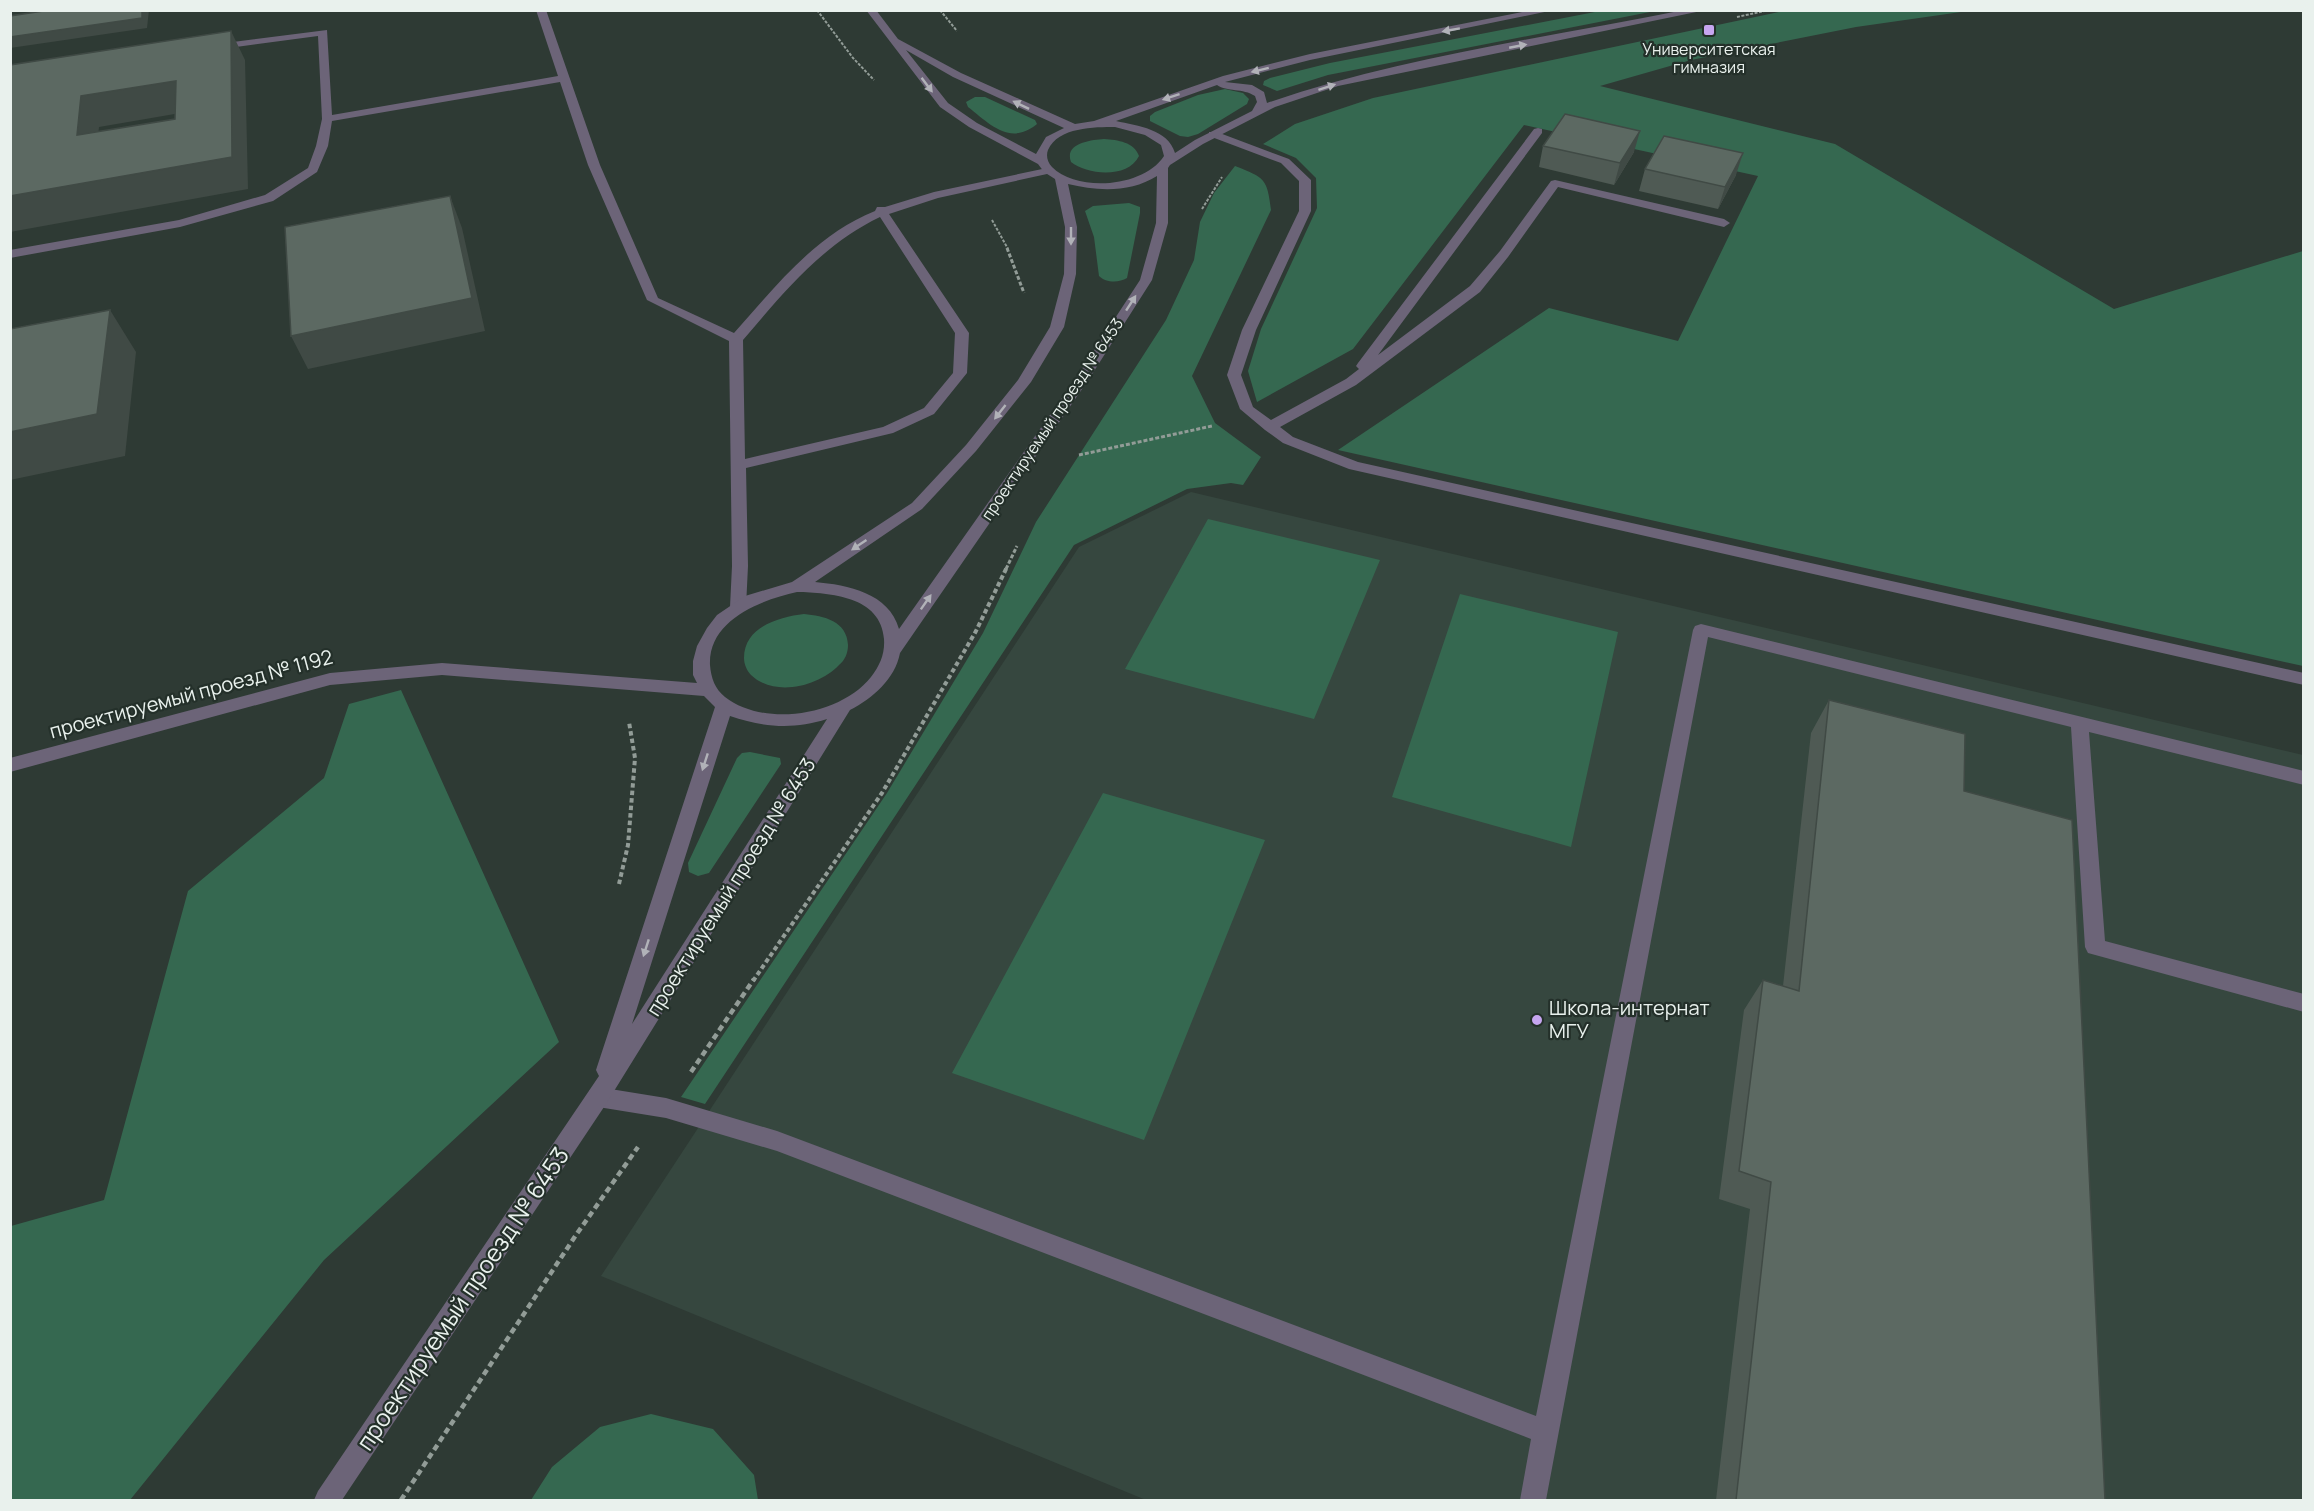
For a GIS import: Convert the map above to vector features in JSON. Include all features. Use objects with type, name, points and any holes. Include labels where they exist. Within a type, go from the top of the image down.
[{"type":"street","points":[[541,10],[594,165],[653,300],[736,339]]},
{"type":"street","points":[[871,10],[944,105],[973,125],[1044,166],[1061,179],[1077,184],[1116,186],[1151,177],[1213,134],[1257,111],[1335,84],[1389,71],[1701,10]]},
{"type":"street","points":[[1094,125],[1206,85],[1310,57],[1549,10]]},
{"type":"street","points":[[10,254],[180,223],[269,198],[313,170],[322,146],[327,119],[323,32],[207,48]]},
{"type":"street","points":[[892,38],[957,75],[1074,128]]},
{"type":"street","points":[[327,119],[564,78]]},
{"type":"street","points":[[1206,85],[1248,87],[1260,94],[1262,102],[1257,111]]},
{"type":"street","points":[[1044,166],[1040,151],[1058,134],[1074,128],[1115,124],[1153,133],[1165,142],[1170,152],[1166,166]]},
{"type":"street","points":[[1351,382],[1538,131]]},
{"type":"street","points":[[1213,134],[1285,161],[1305,180],[1305,211],[1249,330],[1234,375],[1247,409],[1288,440],[1354,466],[2304,679]]},
{"type":"street","points":[[738,607],[740,566],[736,339],[789,279],[832,238],[881,210],[1044,166]]},
{"type":"street","name":"проектируемый проезд № 6453","points":[[707,690],[724,706],[744,716],[768,721],[794,720],[819,716],[844,706],[868,690],[885,671],[893,650],[1082,379],[1146,280],[1162,223],[1166,166]]},
{"type":"street","points":[[796,587],[917,506],[972,448],[1024,382],[1057,327],[1070,274],[1071,227],[1061,179]]},
{"type":"street","points":[[1270,427],[1351,382],[1475,289],[1504,254],[1555,183],[1724,223]]},
{"type":"street","points":[[737,466],[888,430],[929,411],[960,374],[962,333],[881,210]]},
{"type":"street","points":[[707,690],[700,669],[703,646],[716,625],[738,607],[765,594],[796,587],[828,587],[856,594],[879,608],[891,628],[893,650]]},
{"type":"street","points":[[1533,1500],[1701,630],[2304,778]]},
{"type":"street","name":"проектируемый проезд № 1192","points":[[10,765],[330,679],[442,669],[707,690]]},
{"type":"street","name":"проектируемый проезд № 6453","points":[[598,1097],[724,706]]},
{"type":"street","name":"проектируемый проезд № 6453","points":[[327,1500],[598,1097],[844,706]]},
{"type":"street","points":[[2080,723],[2095,947],[2304,1004]]},
{"type":"street","points":[[598,1097],[666,1108],[777,1141],[1545,1432]]},
{"type":"path","points":[[817,10],[853,58]]},
{"type":"path","points":[[940,10],[957,31]]},
{"type":"path","points":[[1200,212],[1210,193],[1232,165],[1252,148]]},
{"type":"path","points":[[1069,457],[1213,426]]},
{"type":"path","points":[[401,1500],[576,1235],[882,793],[976,631],[1020,540]]},
{"type":"shaded area","name":"Школа-интернат МГУ","points":[[1191,492],[2303,755],[2303,1500],[1146,1500],[601,1276],[1079,547]]},
{"type":"green space","points":[[1600,11],[1655,11],[1328,75],[1277,91],[1263,85],[1264,81],[1270,78],[1330,63]]},
{"type":"green space","points":[[1783,11],[1968,11],[1856,27],[1691,60],[1600,86],[1835,144],[2114,309],[2303,251],[2303,666],[1338,450],[1549,308],[1678,341],[1758,176],[1524,125],[1353,349],[1257,402],[1248,371],[1261,329],[1317,208],[1316,178],[1296,158],[1263,144],[1295,124],[1373,98]]},
{"type":"green space","points":[[1225,89],[1243,93],[1249,99],[1247,104],[1198,134],[1188,137],[1180,136],[1150,121],[1150,116],[1155,112],[1198,95]]},
{"type":"green space","points":[[975,97],[985,97],[1035,120],[1037,124],[1018,133],[1001,131],[968,107],[966,102]]},
{"type":"green space","points":[[1104,139],[1129,145],[1137,151],[1139,156],[1126,168],[1107,172],[1087,170],[1071,162],[1071,151],[1075,147],[1086,142]]},
{"type":"green space","points":[[1235,166],[1263,180],[1268,191],[1271,210],[1192,376],[1215,423],[1261,457],[1243,485],[1231,483],[1187,489],[1074,545],[705,1104],[681,1097],[887,793],[983,633],[1036,522],[1166,320],[1194,260],[1200,222],[1214,193]]},
{"type":"green space","points":[[1129,203],[1140,207],[1140,213],[1127,278],[1109,281],[1099,276],[1094,237],[1085,211],[1093,206]]},
{"type":"green space","points":[[1208,519],[1380,560],[1314,719],[1125,669]]},
{"type":"green space","points":[[1460,594],[1618,632],[1571,847],[1392,797]]},
{"type":"green space","points":[[804,614],[826,618],[844,630],[848,648],[841,663],[820,679],[796,686],[772,686],[751,675],[744,658],[750,638],[756,631],[774,621]]},
{"type":"green space","points":[[401,690],[559,1042],[324,1260],[130,1500],[11,1500],[11,1226],[104,1200],[188,891],[324,778],[349,704]]},
{"type":"green space","points":[[750,752],[780,758],[781,764],[709,873],[698,876],[689,872],[688,863],[737,758],[742,753]]},
{"type":"green space","points":[[1103,793],[1265,840],[1144,1140],[952,1073]]},
{"type":"green space","points":[[651,1414],[713,1429],[754,1475],[758,1500],[531,1500],[552,1467],[600,1427]]},
{"type":"building","points":[[50,10],[142,10],[142,18],[10,37],[10,16]]},
{"type":"building","points":[[231,31],[232,157],[10,196],[10,65]],"holes":[[[176,81],[175,119],[77,135],[81,96]]]},
{"type":"building","points":[[1565,114],[1640,131],[1620,163],[1543,146]]},
{"type":"building","points":[[1664,136],[1743,153],[1725,187],[1645,169]]},
{"type":"building","points":[[450,196],[472,298],[291,336],[285,227]]},
{"type":"building","points":[[110,310],[97,414],[10,432],[10,329]]},
{"type":"building","points":[[1829,700],[1965,734],[1964,791],[2072,820],[2105,1500],[1736,1500],[1771,1182],[1739,1171],[1763,980],[1799,991]]},
{"type":"place","name":"Университетская гимназия","points":[[1709,30]]},
{"type":"place","name":"Школа-интернат МГУ","points":[[1537,1020]]}]
